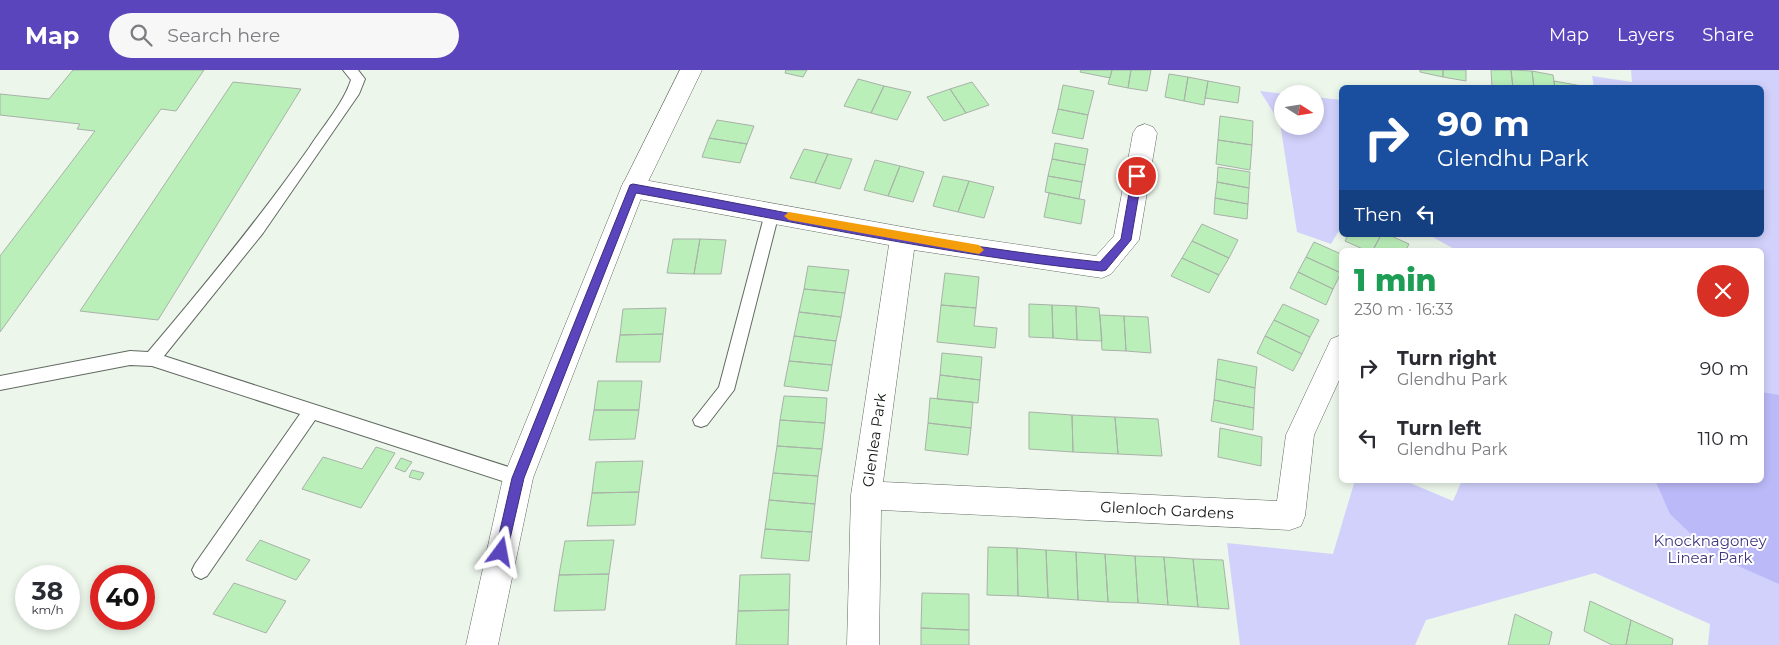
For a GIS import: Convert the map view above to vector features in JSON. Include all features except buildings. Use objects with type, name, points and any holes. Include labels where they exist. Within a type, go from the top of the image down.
[{"type":"street","points":[[482,645],[518,478],[633,188],[691,70]]},
{"type":"street","points":[[633,188],[903,237],[1052,262],[1102,267],[1126,240],[1144,133]]},
{"type":"street","name":"Glenlea Park","points":[[863,645],[866,495],[903,237]]},
{"type":"street","name":"Glenloch Gardens","points":[[866,495],[1290,516],[1300,435],[1339,351]]},
{"type":"lane","points":[[152,359],[249,242],[292,186],[354,91],[358,79],[350,70]]},
{"type":"lane","points":[[701,420],[726,390],[772,213]]},
{"type":"lane","points":[[0,383],[130,358],[152,359],[518,478]]},
{"type":"lane","points":[[201,570],[311,412]]},
{"type":"green space","name":"Knocknagoney Linear Park","points":[[1631,70],[1779,70],[1779,645],[1708,645],[1710,624],[1595,573],[1426,620],[1415,645],[1240,645],[1227,543],[1333,554],[1354,483],[1410,483],[1453,501],[1461,483],[1764,483],[1764,248],[1452,248],[1433,237],[1764,237],[1764,85],[1594,85],[1592,76],[1632,82]]},
{"type":"green space","points":[[1260,91],[1274,93],[1274,113]]},
{"type":"green space","points":[[1324,98],[1339,100],[1339,230],[1331,244],[1297,232],[1282,135],[1324,135]]},
{"type":"green space","points":[[1764,392],[1779,395],[1779,584],[1713,555],[1670,514],[1656,483],[1764,483]]},
{"type":"slow traffic","points":[[789,216],[979,250]]},
{"type":"route","points":[[501,552],[518,478],[633,188],[903,237],[1052,262],[1102,267],[1126,240],[1137,176]]}]
